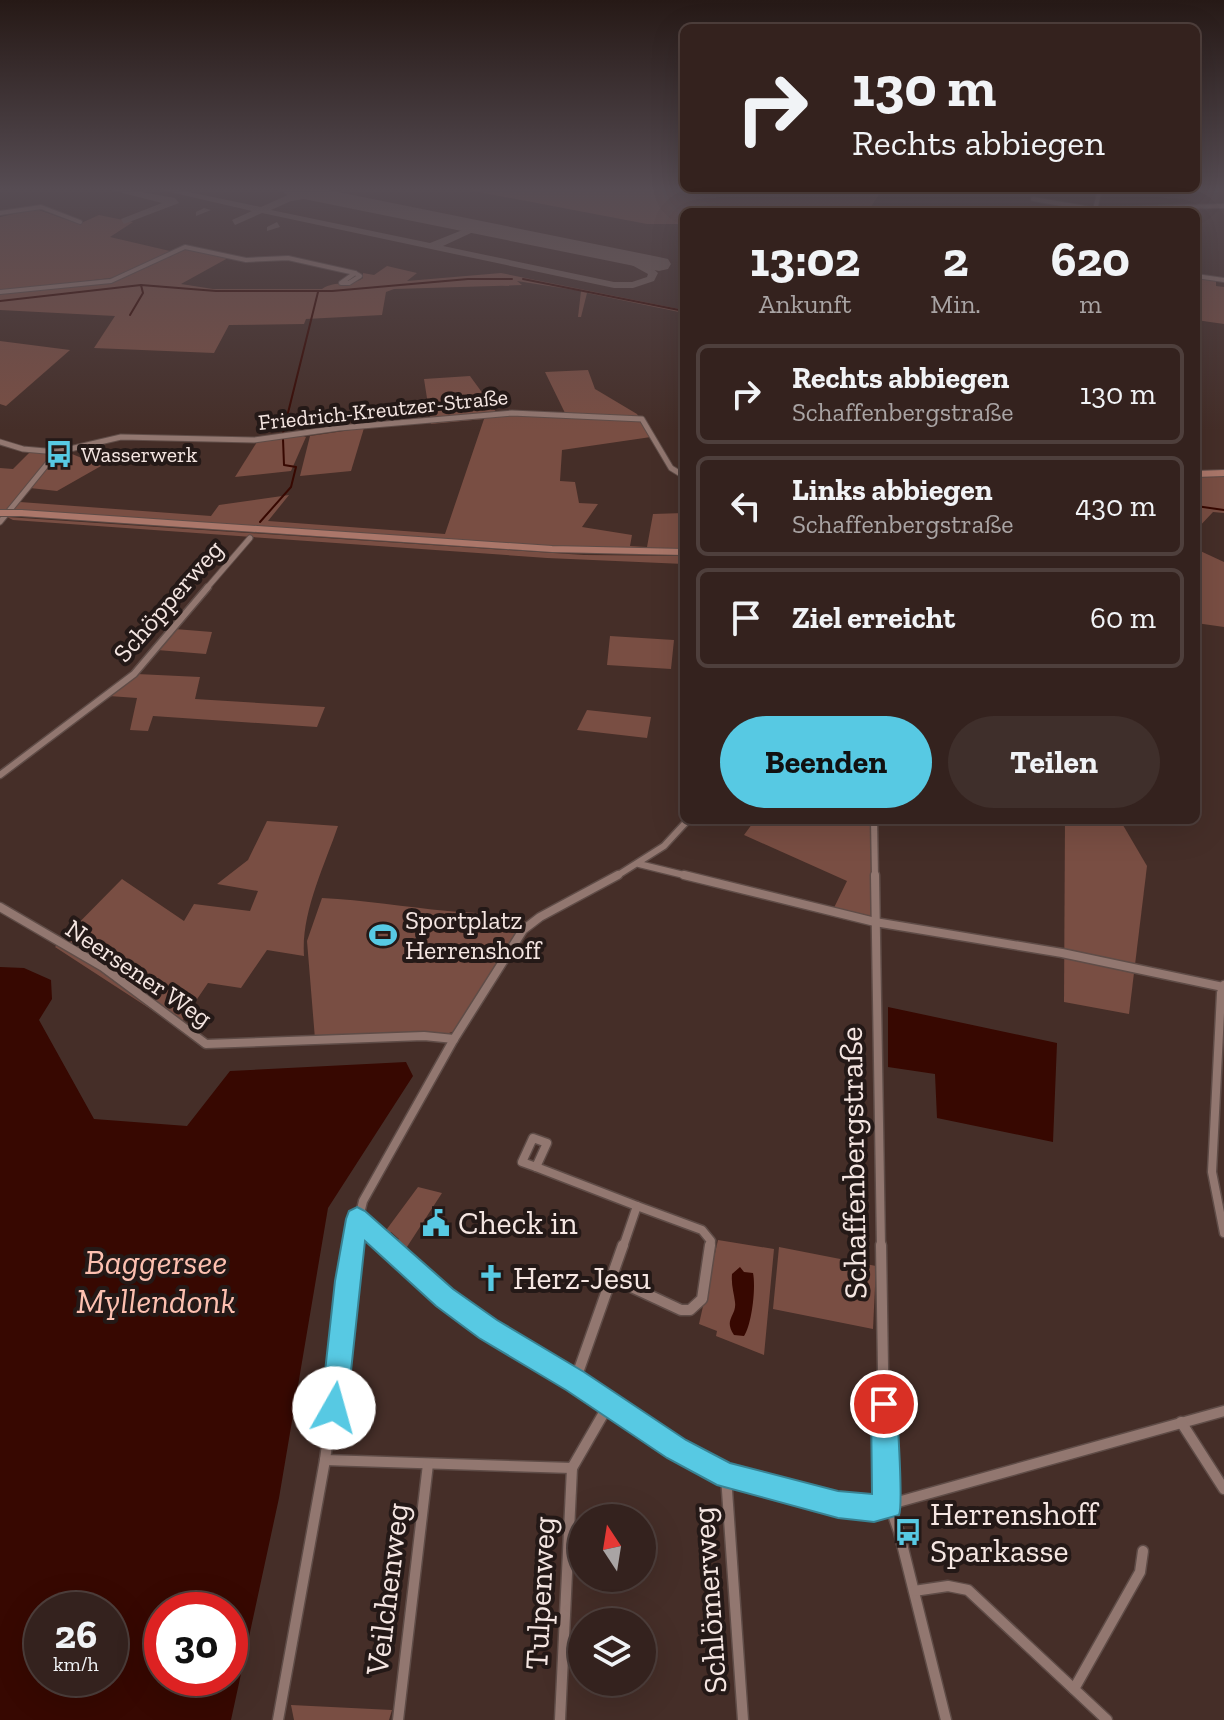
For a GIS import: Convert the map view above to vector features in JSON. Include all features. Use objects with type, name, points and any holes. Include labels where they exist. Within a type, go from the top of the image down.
[{"type":"main road","points":[[1200,474],[1224,473]]},
{"type":"main road","points":[[0,513],[552,549],[680,552]]},
{"type":"street","points":[[0,292],[111,281],[137,269]]},
{"type":"street","points":[[338,269],[355,273]]},
{"type":"street","points":[[1200,277],[1224,280]]},
{"type":"street","name":"Friedrich-Kreutzer-Straße","points":[[57,452],[121,437],[254,440],[339,428],[534,414],[642,419],[671,468],[680,474]]},
{"type":"street","points":[[0,442],[23,449],[57,452]]},
{"type":"street","points":[[0,522],[57,452]]},
{"type":"street","name":"Schöpperweg","points":[[0,775],[134,674],[250,538]]},
{"type":"street","points":[[278,1720],[325,1460],[357,1219],[367,1194],[454,1039],[526,926],[639,864],[664,846],[684,824]]},
{"type":"street","name":"Schaffenbergstraße","points":[[874,824],[885,1491],[946,1720]]},
{"type":"street","points":[[639,864],[875,922],[1062,953],[1223,986],[1212,1176],[1224,1233]]},
{"type":"street","name":"Neersener Weg","points":[[0,907],[97,963],[206,1044],[424,1036],[454,1039]]},
{"type":"street","points":[[536,1167],[700,1229],[708,1235],[712,1251],[702,1299],[694,1309],[681,1310],[612,1278]]},
{"type":"street","points":[[575,1381],[637,1206]]},
{"type":"street","points":[[357,1219],[455,1305],[676,1449],[726,1476],[838,1505],[874,1508],[889,1505],[1224,1411]]},
{"type":"street","points":[[325,1460],[572,1468],[609,1404]]},
{"type":"street","points":[[1181,1422],[1224,1489]]},
{"type":"street","name":"Veilchenweg","points":[[398,1720],[428,1464]]},
{"type":"street","name":"Tulpenweg","points":[[560,1720],[572,1468]]},
{"type":"street","name":"Schlömerweg","points":[[726,1476],[743,1720]]},
{"type":"street","points":[[1074,1689],[1140,1572],[1143,1551]]},
{"type":"street","points":[[914,1591],[948,1586],[968,1590],[1107,1720]]},
{"type":"shaded area","points":[[0,269],[134,269],[119,277],[0,291]]},
{"type":"shaded area","points":[[141,269],[208,269],[181,284],[213,289],[322,289],[333,284],[352,283],[363,278],[363,273],[374,275],[382,269],[417,273],[407,281],[501,273],[680,309],[680,312],[587,293],[581,317],[578,317],[581,291],[517,281],[522,285],[394,289],[386,292],[382,315],[306,319],[304,324],[229,325],[214,353],[94,348],[115,316],[0,310],[0,293],[119,280]]},
{"type":"shaded area","points":[[1200,278],[1216,280],[1216,286],[1224,287],[1224,324],[1200,321]]},
{"type":"shaded area","points":[[0,341],[70,350],[6,406],[0,404]]},
{"type":"shaded area","points":[[588,370],[595,389],[637,414],[651,437],[562,450],[560,481],[575,482],[579,503],[598,504],[582,527],[632,535],[630,546],[647,547],[653,514],[680,513],[680,549],[589,549],[0,509],[0,468],[13,469],[34,448],[60,449],[101,466],[57,491],[30,488],[20,502],[211,516],[219,505],[289,495],[268,521],[445,534],[484,419],[431,424],[424,379],[470,376],[497,413],[565,413],[545,372]]},
{"type":"shaded area","points":[[364,428],[351,471],[300,476],[310,436]]},
{"type":"shaded area","points":[[306,437],[291,471],[235,477],[257,442]]},
{"type":"shaded area","points":[[1200,477],[1224,477],[1224,513],[1213,512],[1200,526]]},
{"type":"shaded area","points":[[7,517],[584,555],[680,556],[680,564],[547,558],[13,520]]},
{"type":"shaded area","points":[[1200,551],[1224,562],[1224,627],[1200,624]]},
{"type":"shaded area","points":[[175,629],[212,632],[206,654],[157,650]]},
{"type":"shaded area","points":[[610,636],[674,640],[671,669],[607,665]]},
{"type":"shaded area","points":[[137,674],[200,677],[195,699],[325,707],[317,727],[153,716],[148,731],[130,730],[137,698],[109,696]]},
{"type":"shaded area","points":[[587,710],[651,717],[647,738],[577,730]]},
{"type":"shaded area","points":[[267,821],[338,826],[310,907],[304,956],[267,950],[241,988],[208,983],[178,1027],[55,947],[122,879],[184,921],[194,904],[250,911],[258,891],[217,884],[248,860]]},
{"type":"shaded area","points":[[752,824],[872,824],[872,926],[830,916],[847,881],[744,835]]},
{"type":"shaded area","points":[[1065,824],[1122,824],[1147,866],[1129,1014],[1064,1002]]},
{"type":"shaded area","points":[[322,898],[486,914],[521,925],[455,1031],[446,1034],[315,1039],[307,941]]},
{"type":"shaded area","points":[[418,1187],[442,1193],[405,1250],[396,1243],[399,1239],[391,1232],[388,1235],[384,1233]]},
{"type":"shaded area","points":[[718,1240],[774,1249],[764,1355],[716,1336],[717,1331],[699,1324]]},
{"type":"shaded area","points":[[779,1247],[876,1266],[873,1329],[773,1309]]},
{"type":"shaded area","points":[[291,1705],[392,1710],[389,1720],[294,1720]]},
{"type":"water","name":"Baggersee Myllendonk","points":[[0,967],[24,968],[51,980],[52,999],[39,1020],[94,1119],[187,1126],[230,1071],[406,1062],[413,1076],[328,1208],[279,1498],[248,1641],[248,1592],[144,1592],[144,1696],[236,1696],[231,1720],[0,1720]]},
{"type":"water","points":[[888,1007],[1057,1043],[1053,1142],[937,1118],[935,1074],[888,1067]]},
{"type":"water","points":[[740,1267],[744,1272],[753,1273],[754,1279],[751,1314],[744,1336],[734,1335],[730,1325],[735,1307],[732,1274]]},
{"type":"waterway","points":[[141,285],[216,291],[332,291],[468,279],[512,279]]},
{"type":"waterway","points":[[523,279],[680,310]]},
{"type":"waterway","points":[[0,301],[141,285]]},
{"type":"waterway","points":[[130,315],[143,293],[141,285]]},
{"type":"waterway","points":[[283,433],[318,292]]},
{"type":"waterway","points":[[260,522],[291,487],[296,467],[284,465],[283,439]]},
{"type":"waterway","points":[[1200,507],[1224,510]]},
{"type":"taxiway","points":[[540,269],[614,285],[633,285],[651,279],[653,273],[649,269]]},
{"type":"place","name":"Wasserwerk","points":[[59,454]]},
{"type":"place","name":"Sportplatz Herrenshoff","points":[[383,935]]},
{"type":"place","name":"Check in","points":[[436,1223]]},
{"type":"place","name":"Herz-Jesu","points":[[491,1278]]},
{"type":"place","name":"Herrenshoff Sparkasse","points":[[908,1532]]},
{"type":"route","points":[[334,1408],[347,1281],[357,1219],[444,1297],[488,1329],[575,1381],[676,1449],[726,1476],[838,1505],[874,1508],[889,1505],[885,1491],[884,1404]]}]
